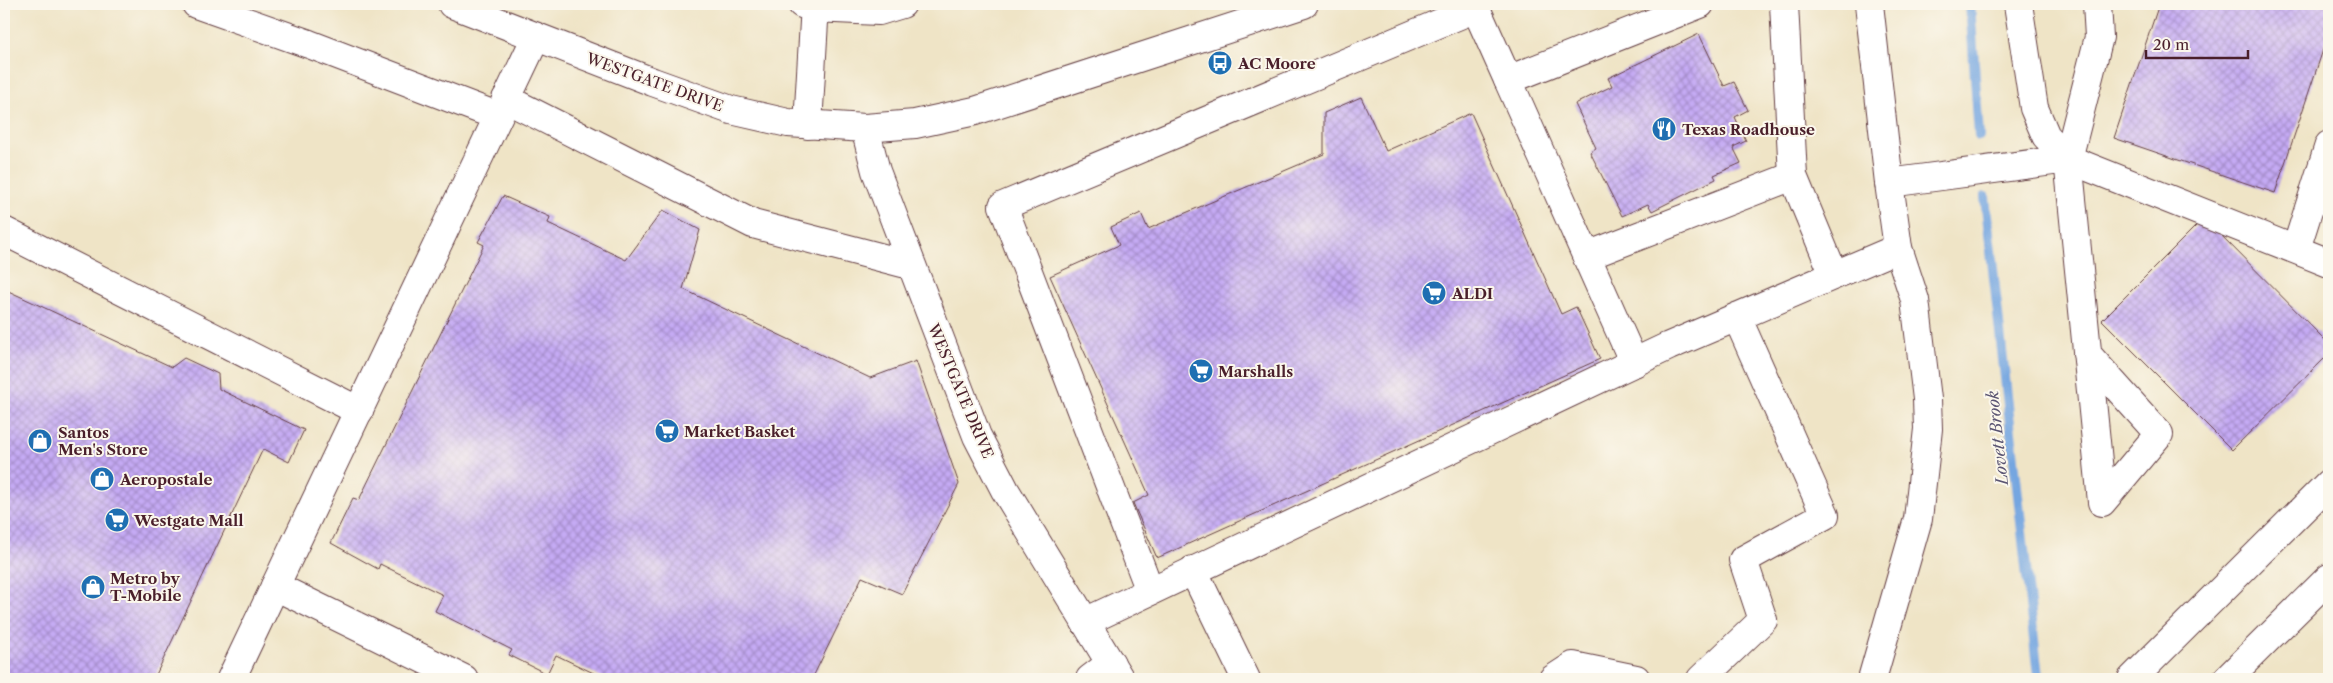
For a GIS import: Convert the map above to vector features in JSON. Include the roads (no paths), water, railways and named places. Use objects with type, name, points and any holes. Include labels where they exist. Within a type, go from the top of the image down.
[{"type":"street","points":[[196,4],[502,108],[753,224],[910,265]]},
{"type":"street","name":"WESTGATE DRIVE","points":[[452,4],[731,110],[763,118],[808,125],[865,128],[915,124],[975,111],[1304,4]]},
{"type":"street","points":[[808,125],[810,5],[879,11],[902,4]]},
{"type":"street","points":[[1508,80],[1700,4]]},
{"type":"street","points":[[1784,4],[1794,176],[1834,275]]},
{"type":"street","points":[[1869,4],[1898,248],[1915,300],[1925,384],[1928,429],[1918,519],[1872,679]]},
{"type":"street","points":[[2018,4],[2034,108],[2046,136],[2068,159],[2329,263]]},
{"type":"street","points":[[2087,354],[2068,159],[2099,37],[2097,4]]},
{"type":"street","points":[[1150,591],[1003,206],[1475,6],[1634,363]]},
{"type":"street","points":[[231,679],[536,37]]},
{"type":"street","name":"WESTGATE DRIVE","points":[[865,128],[876,171],[910,265],[977,436],[1005,490],[1085,622],[1107,674]]},
{"type":"street","points":[[2296,249],[2329,145]]},
{"type":"street","points":[[1889,183],[2068,159]]},
{"type":"street","points":[[1587,256],[1794,176]]},
{"type":"street","points":[[4,231],[358,411]]},
{"type":"street","points":[[1085,622],[1634,363],[1898,248]]},
{"type":"street","points":[[1701,679],[1763,620],[1743,560],[1825,515],[1737,317]]},
{"type":"street","points":[[2132,679],[2329,483]]},
{"type":"street","points":[[1194,570],[1246,679]]},
{"type":"street","points":[[2227,679],[2329,578]]},
{"type":"street","points":[[275,586],[464,679]]},
{"type":"street","points":[[2244,679],[2266,640]]},
{"type":"street","points":[[1568,675],[1636,679]]},
{"type":"waterway","name":"Lovett Brook","points":[[1970,4],[1979,136]]},
{"type":"waterway","name":"Lovett Brook","points":[[1985,197],[2038,676]]},
{"type":"place","name":"AC Moore","points":[[1220,63]]},
{"type":"place","name":"Texas Roadhouse","points":[[1664,129]]},
{"type":"place","name":"ALDI","points":[[1434,293]]},
{"type":"place","name":"Marshalls","points":[[1201,371]]},
{"type":"place","name":"Market Basket","points":[[667,431]]},
{"type":"place","name":"Santos Men's Store","points":[[40,441]]},
{"type":"place","name":"Aeropostale","points":[[102,479]]},
{"type":"place","name":"Westgate Mall","points":[[117,520]]},
{"type":"place","name":"Metro by T-Mobile","points":[[93,587]]}]
